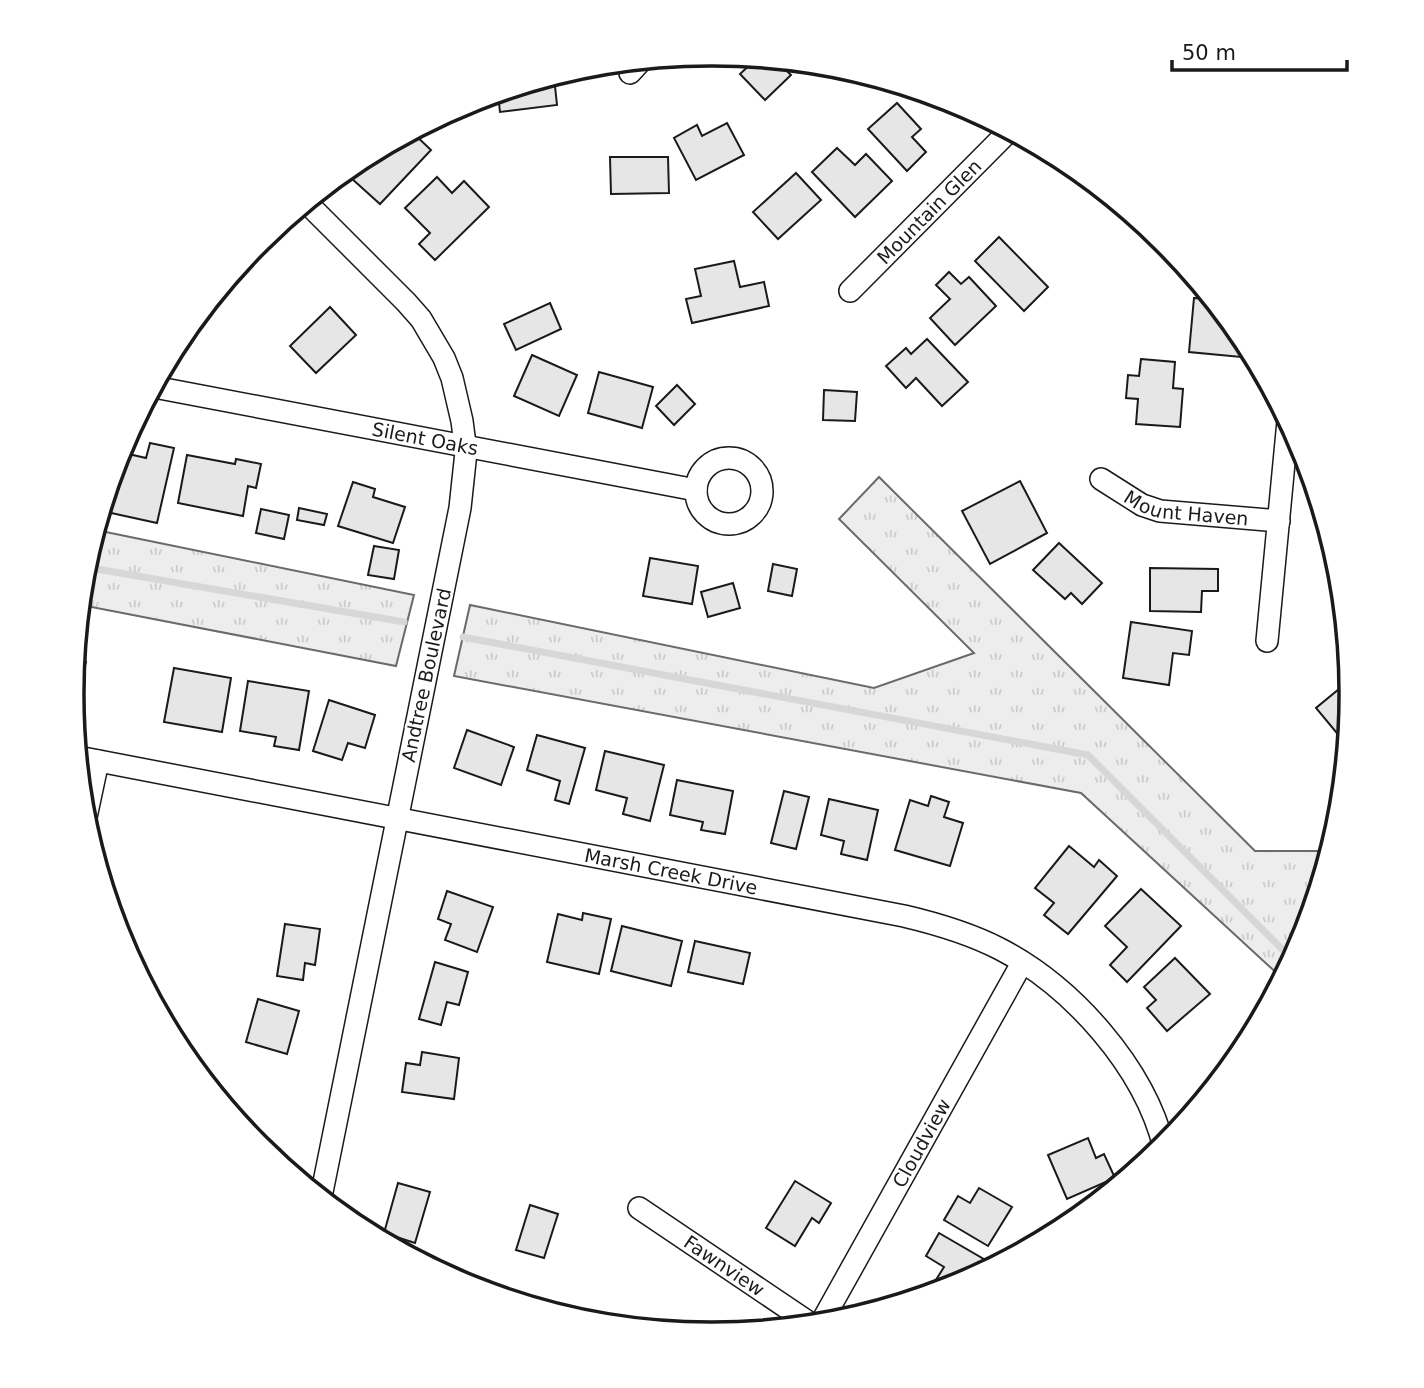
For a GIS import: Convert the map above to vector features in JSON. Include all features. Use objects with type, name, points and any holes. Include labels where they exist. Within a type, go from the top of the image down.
[{"type":"street","name":"Mountain Glen","points":[[850,291],[1002,138]]},
{"type":"street","name":"Andtree Boulevard","points":[[313,209],[406,302],[433,338],[452,378],[465,445],[460,508],[323,1186]]},
{"type":"street","name":"Silent Oaks","points":[[164,389],[696,490]]},
{"type":"street","points":[[1267,641],[1286,441]]},
{"type":"street","name":"Mount Haven","points":[[1101,479],[1142,505],[1160,511],[1279,521]]},
{"type":"street","name":"Marsh Creek Drive","points":[[88,759],[904,916],[971,935],[1022,963],[1064,994],[1089,1018],[1112,1044],[1131,1073],[1148,1103],[1159,1134]]},
{"type":"street","name":"Cloudview","points":[[828,1310],[1022,963]]},
{"type":"street","name":"Fawnview","points":[[639,1208],[798,1315]]},
{"type":"green space","points":[[879,477],[1255,851],[1319,851],[1306,896],[1275,972],[1081,793],[454,676],[470,605],[874,688],[974,653],[839,519]]},
{"type":"green space","points":[[106,532],[414,595],[396,666],[91,607]]},
{"type":"building","points":[[747,68],[787,71],[791,75],[765,100],[740,74]]},
{"type":"building","points":[[555,87],[557,105],[500,112],[499,104]]},
{"type":"building","points":[[897,103],[921,129],[912,137],[926,152],[907,171],[868,129]]},
{"type":"building","points":[[727,123],[744,155],[696,180],[674,138],[697,125],[702,136]]},
{"type":"building","points":[[419,139],[431,150],[380,204],[353,180]]},
{"type":"building","points":[[837,148],[855,165],[866,154],[892,181],[855,217],[812,172]]},
{"type":"building","points":[[610,157],[668,157],[669,193],[611,194]]},
{"type":"building","points":[[796,173],[821,200],[778,239],[753,212]]},
{"type":"building","points":[[437,177],[452,193],[464,181],[489,207],[435,260],[419,244],[430,233],[405,208]]},
{"type":"building","points":[[999,237],[1048,287],[1024,311],[975,261]]},
{"type":"building","points":[[734,261],[740,287],[764,282],[769,306],[692,323],[686,299],[701,296],[695,269]]},
{"type":"building","points":[[949,272],[961,284],[969,277],[996,306],[955,345],[930,318],[950,299],[936,285]]},
{"type":"building","points":[[1194,298],[1199,298],[1241,357],[1189,352]]},
{"type":"building","points":[[550,303],[561,329],[516,350],[504,324]]},
{"type":"building","points":[[330,307],[356,335],[316,373],[290,346]]},
{"type":"building","points":[[927,339],[968,382],[942,406],[916,378],[906,388],[886,366],[906,348],[911,354]]},
{"type":"building","points":[[532,355],[577,375],[559,416],[514,396]]},
{"type":"building","points":[[1141,359],[1175,362],[1173,388],[1183,389],[1180,427],[1136,424],[1138,399],[1126,398],[1128,375],[1139,376]]},
{"type":"building","points":[[599,372],[653,387],[642,428],[588,413]]},
{"type":"building","points":[[677,385],[695,404],[674,425],[656,406]]},
{"type":"building","points":[[824,390],[857,392],[855,421],[823,420]]},
{"type":"building","points":[[150,443],[174,448],[157,523],[112,513],[132,455],[146,458]]},
{"type":"building","points":[[187,455],[235,464],[236,459],[261,464],[256,488],[248,486],[243,516],[178,503]]},
{"type":"building","points":[[1020,481],[1047,533],[990,564],[962,511]]},
{"type":"building","points":[[353,482],[375,489],[373,497],[405,507],[393,543],[338,526]]},
{"type":"building","points":[[299,508],[327,514],[324,525],[297,520]]},
{"type":"building","points":[[261,509],[289,515],[284,539],[256,533]]},
{"type":"building","points":[[1059,543],[1102,583],[1082,604],[1071,593],[1065,599],[1033,570]]},
{"type":"building","points":[[374,546],[399,550],[394,579],[368,575]]},
{"type":"building","points":[[650,558],[698,566],[692,604],[643,596]]},
{"type":"building","points":[[773,564],[797,569],[792,596],[768,591]]},
{"type":"building","points":[[1150,568],[1218,569],[1218,591],[1202,591],[1201,612],[1150,611]]},
{"type":"building","points":[[733,583],[740,608],[708,617],[701,592]]},
{"type":"building","points":[[1131,622],[1192,631],[1189,655],[1173,653],[1169,685],[1123,678]]},
{"type":"building","points":[[174,668],[231,678],[222,732],[164,722]]},
{"type":"building","points":[[248,681],[309,691],[299,750],[274,746],[276,737],[240,731]]},
{"type":"building","points":[[1339,689],[1338,734],[1316,708]]},
{"type":"building","points":[[329,700],[375,715],[365,748],[348,743],[342,760],[313,751]]},
{"type":"building","points":[[467,730],[514,747],[501,785],[454,768]]},
{"type":"building","points":[[537,735],[585,748],[569,804],[555,800],[560,781],[527,770]]},
{"type":"building","points":[[605,751],[664,765],[650,821],[623,814],[627,798],[596,790]]},
{"type":"building","points":[[677,780],[733,791],[725,834],[701,830],[703,822],[670,815]]},
{"type":"building","points":[[784,791],[809,797],[796,849],[771,843]]},
{"type":"building","points":[[931,796],[949,802],[944,817],[963,823],[950,866],[895,850],[910,800],[928,806]]},
{"type":"building","points":[[829,799],[878,810],[867,860],[841,854],[844,841],[821,835]]},
{"type":"building","points":[[1069,846],[1094,867],[1099,860],[1117,876],[1068,934],[1044,915],[1054,903],[1035,888]]},
{"type":"building","points":[[1141,889],[1181,926],[1127,982],[1110,965],[1127,947],[1105,926]]},
{"type":"building","points":[[447,891],[493,907],[477,952],[445,940],[451,924],[438,919]]},
{"type":"building","points":[[583,913],[611,919],[599,974],[547,962],[558,914],[582,920]]},
{"type":"building","points":[[285,924],[320,929],[315,965],[305,963],[303,980],[277,976]]},
{"type":"building","points":[[622,926],[682,941],[671,986],[611,971]]},
{"type":"building","points":[[695,941],[750,953],[743,984],[688,972]]},
{"type":"building","points":[[1175,958],[1210,994],[1167,1031],[1147,1008],[1156,1000],[1144,987]]},
{"type":"building","points":[[435,962],[468,972],[459,1005],[447,1002],[441,1025],[419,1019]]},
{"type":"building","points":[[258,999],[299,1011],[287,1054],[246,1042]]},
{"type":"building","points":[[422,1052],[459,1058],[454,1099],[402,1092],[406,1063],[420,1065]]},
{"type":"building","points":[[1088,1138],[1096,1158],[1104,1154],[1114,1176],[1067,1199],[1048,1155]]},
{"type":"building","points":[[795,1181],[831,1203],[819,1223],[812,1218],[795,1246],[766,1228]]},
{"type":"building","points":[[398,1183],[430,1192],[415,1243],[385,1229]]},
{"type":"building","points":[[979,1188],[1012,1207],[988,1246],[944,1220],[958,1196],[970,1203]]},
{"type":"building","points":[[530,1205],[558,1214],[544,1258],[516,1250]]},
{"type":"building","points":[[939,1233],[984,1259],[936,1280],[944,1267],[926,1256]]},
{"type":"waterway","points":[[98,569],[404,622]]},
{"type":"waterway","points":[[463,637],[1088,755],[1284,951]]}]
